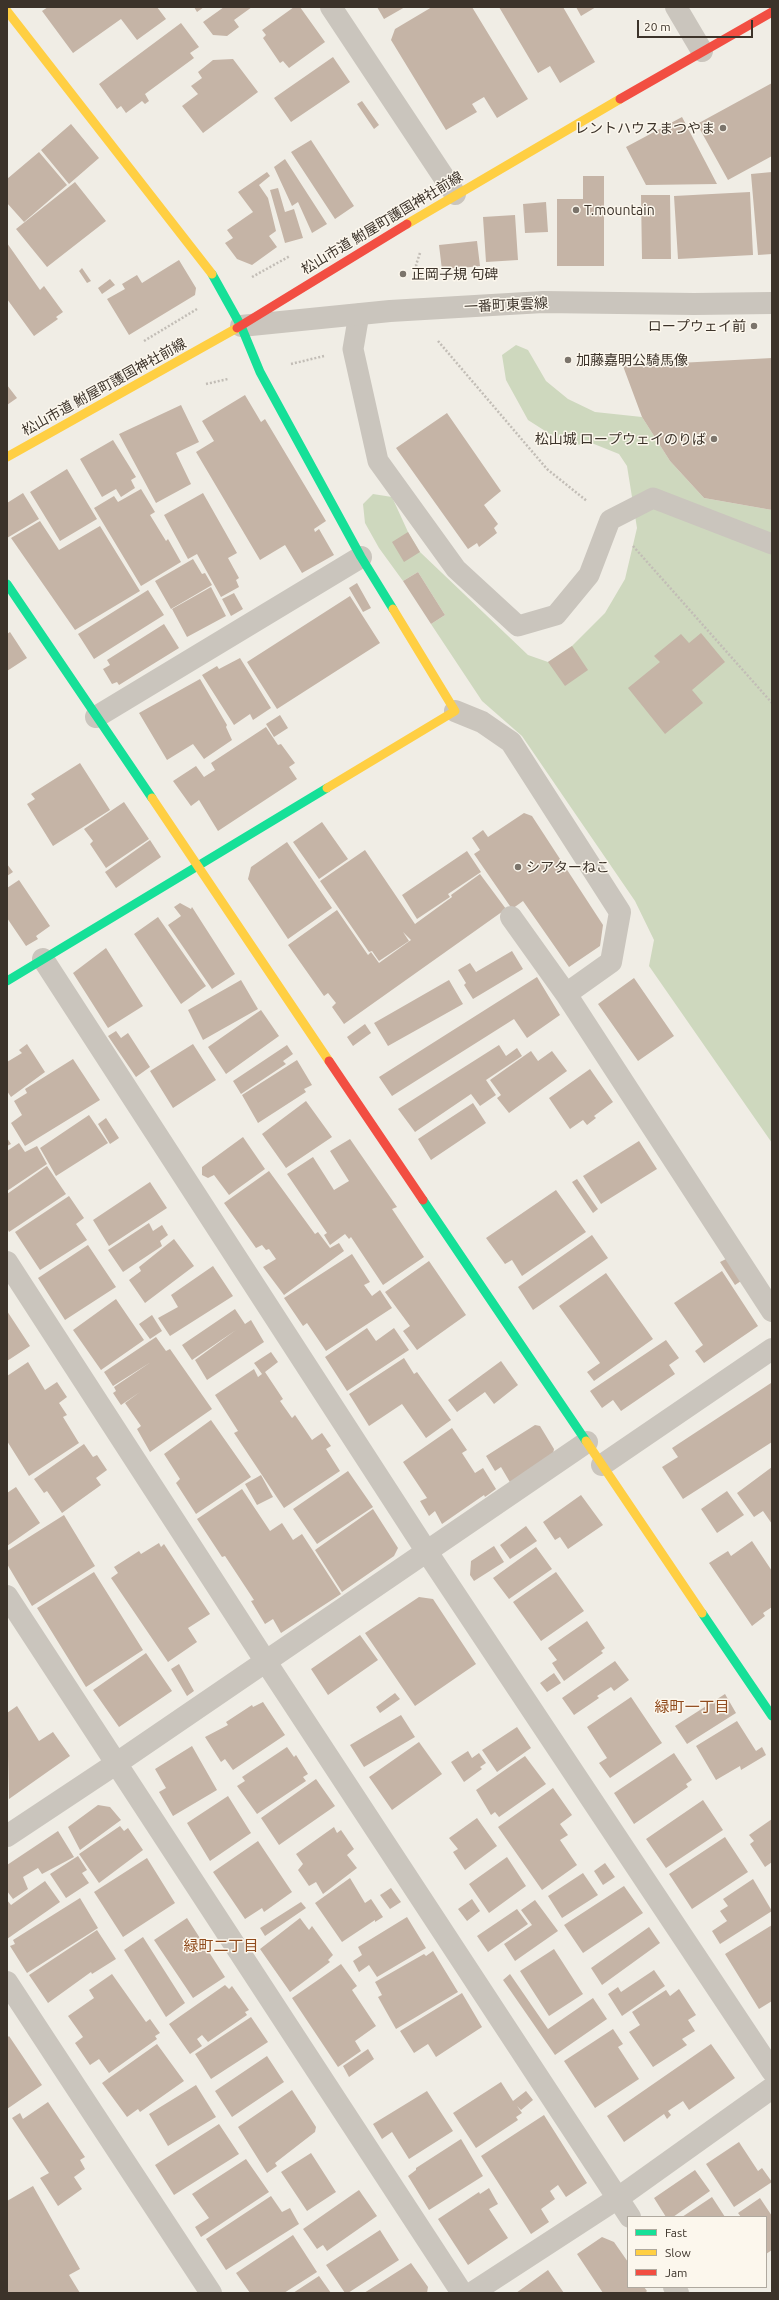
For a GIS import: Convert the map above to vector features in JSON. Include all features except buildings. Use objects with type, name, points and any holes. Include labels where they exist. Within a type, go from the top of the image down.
[{"type":"street","points":[[331,7],[455,194]]},
{"type":"street","points":[[676,7],[702,51]]},
{"type":"street","points":[[7,11],[218,282],[241,326],[260,372],[361,557],[455,711],[482,722],[511,742],[620,912],[611,962],[566,994]]},
{"type":"street","name":"松山市道 鮒屋町護国神社前線","points":[[7,457],[241,326],[455,194],[772,12]]},
{"type":"street","name":"一番町東雲線","points":[[241,326],[358,314],[543,302],[694,304],[772,303]]},
{"type":"street","points":[[96,717],[361,557]]},
{"type":"street","points":[[7,584],[772,1716]]},
{"type":"street","points":[[7,981],[455,711]]},
{"type":"street","points":[[511,917],[566,994],[772,1311]]},
{"type":"street","points":[[43,959],[427,1552],[772,2070]]},
{"type":"street","points":[[7,1262],[266,1662],[629,2216]]},
{"type":"street","points":[[602,1465],[772,1349]]},
{"type":"street","points":[[7,1836],[117,1764],[587,1442]]},
{"type":"street","points":[[7,1596],[462,2293]]},
{"type":"street","points":[[7,1982],[211,2293]]},
{"type":"street","points":[[472,2293],[618,2198],[772,2088]]},
{"type":"lane","points":[[358,314],[353,349],[378,461],[456,569],[518,626],[556,615],[589,576],[610,520],[653,498],[772,544]]},
{"type":"path","points":[[435,338],[547,469],[610,520],[772,703]]},
{"type":"green space","points":[[516,345],[528,350],[546,381],[568,399],[595,412],[642,417],[670,461],[704,498],[772,510],[772,1143],[649,966],[654,940],[635,901],[522,736],[482,701],[431,624],[445,615],[418,572],[403,581],[379,548],[365,523],[363,504],[373,494],[392,497],[408,532],[420,552],[528,655],[548,662],[572,646],[605,613],[625,579],[637,528],[627,466],[619,454],[594,444],[567,445],[528,420],[506,380],[502,355]]},
{"type":"traffic: fast","points":[[212,274],[241,326],[260,372],[361,557],[393,609]]},
{"type":"traffic: fast","points":[[7,584],[152,798]]},
{"type":"traffic: fast","points":[[7,981],[327,788]]},
{"type":"traffic: fast","points":[[423,1200],[586,1441]]},
{"type":"traffic: fast","points":[[702,1613],[772,1716]]},
{"type":"traffic: slow","points":[[7,11],[212,274]]},
{"type":"traffic: slow","points":[[407,224],[620,99]]},
{"type":"traffic: slow","points":[[7,457],[237,328]]},
{"type":"traffic: slow","points":[[327,788],[455,711],[393,609]]},
{"type":"traffic: slow","points":[[152,798],[329,1061]]},
{"type":"traffic: slow","points":[[586,1441],[702,1613]]},
{"type":"traffic: jam","points":[[620,99],[772,12]]},
{"type":"traffic: jam","points":[[237,328],[407,224]]},
{"type":"traffic: jam","points":[[329,1061],[423,1200]]},
{"type":"place","name":"レントハウスまつやま","points":[[723,128]]},
{"type":"place","name":"T.mountain","points":[[576,210]]},
{"type":"place","name":"正岡子規 句碑","points":[[403,274]]},
{"type":"place","name":"ロープウェイ前","points":[[754,326]]},
{"type":"place","name":"加藤嘉明公騎馬像","points":[[568,360]]},
{"type":"place","name":"松山城 ロープウェイのりば","points":[[714,439]]},
{"type":"place","name":"シアターねこ","points":[[518,867]]},
{"type":"district","name":"緑町一丁目","points":[[692,1707]]},
{"type":"district","name":"緑町二丁目","points":[[221,1946]]}]
